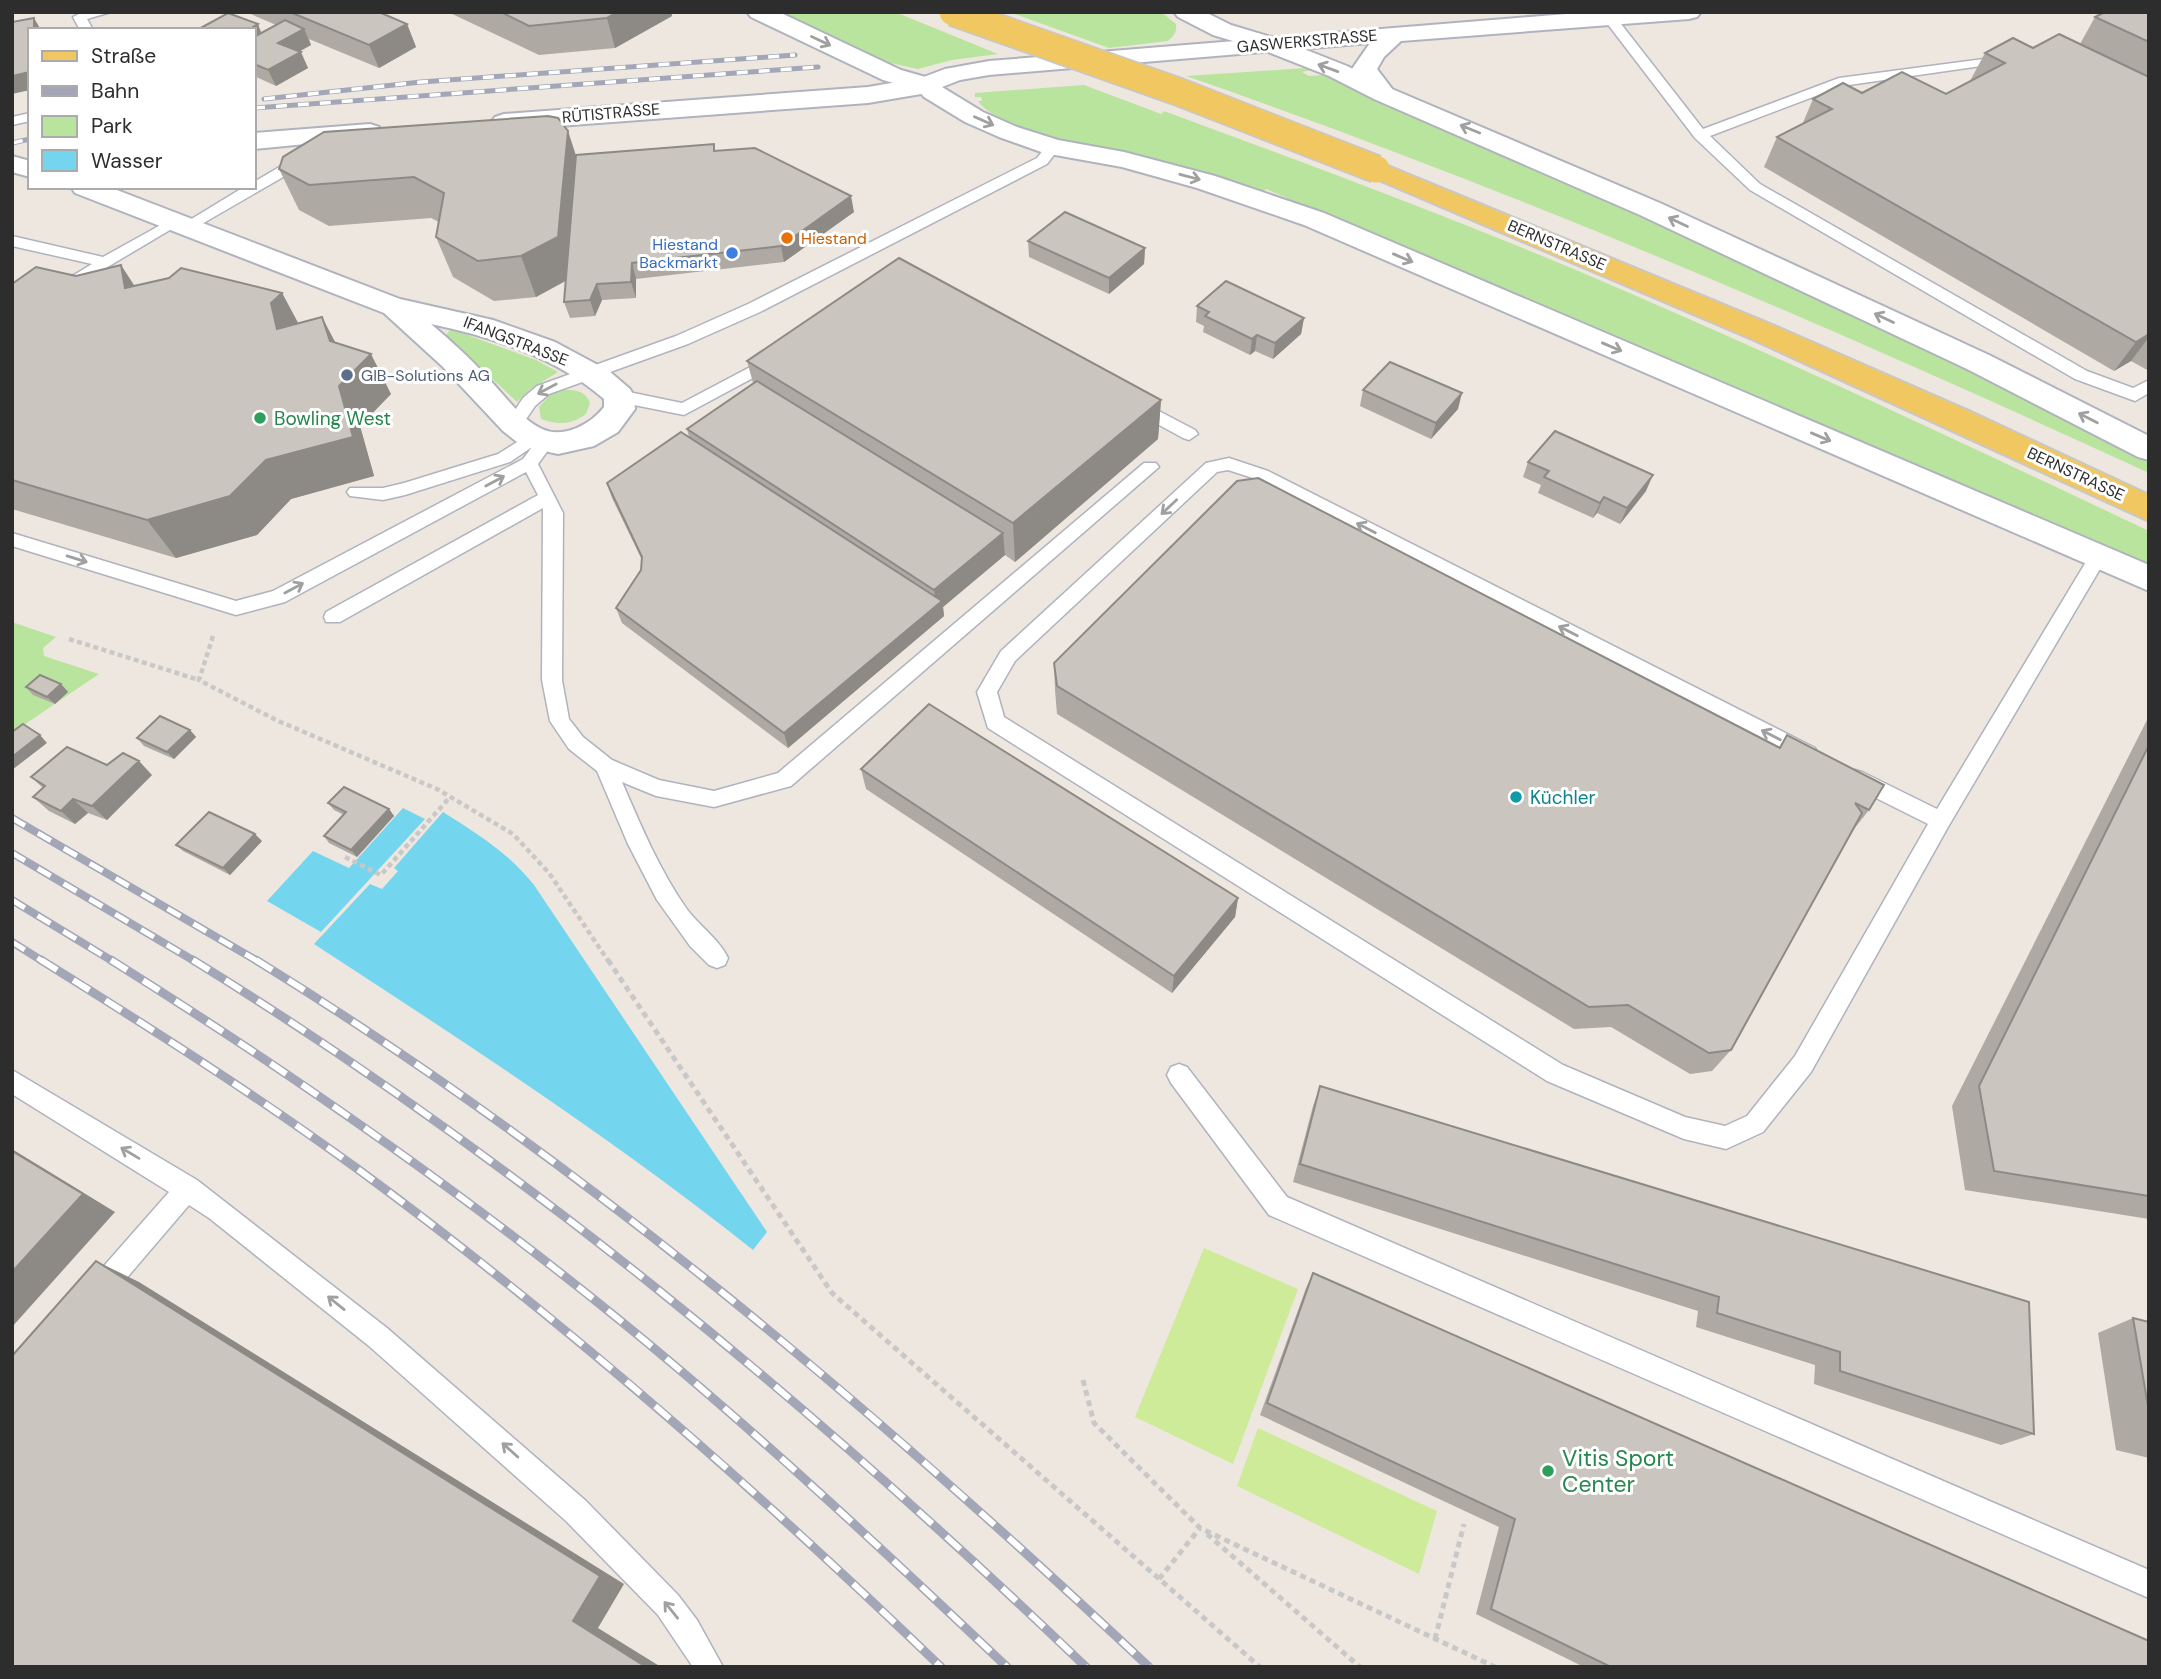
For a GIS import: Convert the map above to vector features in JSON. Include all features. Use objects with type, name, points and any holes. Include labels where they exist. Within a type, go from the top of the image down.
[{"type":"main road","name":"BERNSTRASSE","points":[[953,12],[1179,92],[1376,169],[1703,306],[2058,464],[2149,509]]},
{"type":"street","points":[[759,12],[892,75],[927,85],[933,92],[974,117],[1053,147],[1124,160],[1206,181],[1314,219],[2149,579]]},
{"type":"street","points":[[1186,12],[1222,30],[1272,45],[1338,71],[1383,94],[1663,215],[1978,362],[2149,449]]},
{"type":"street","name":"GASWERKSTRASSE","points":[[927,85],[954,74],[989,68],[1689,12]]},
{"type":"street","points":[[1383,94],[1364,69],[1374,52],[1394,34]]},
{"type":"street","name":"RÜTISTRASSE","points":[[486,123],[868,95],[927,85]]},
{"type":"street","points":[[256,141],[391,131]]},
{"type":"street","points":[[89,189],[181,224]]},
{"type":"street","name":"IFANGSTRASSE","points":[[181,224],[394,307],[463,320],[559,356],[592,373],[619,396]]},
{"type":"street","name":"IFANGSTRASSE","points":[[394,307],[453,359],[530,442]]},
{"type":"street","points":[[530,442],[569,442],[597,432],[620,410],[619,396]]},
{"type":"lane","points":[[86,28],[79,17],[105,12]]},
{"type":"lane","points":[[1609,18],[1700,135],[1755,187],[2081,374],[2135,395],[2149,384]]},
{"type":"lane","points":[[1700,135],[1839,82],[2030,55]]},
{"type":"lane","points":[[1053,147],[1042,161],[891,245],[682,341],[553,385],[538,393],[530,442],[554,513],[552,680],[560,721],[576,743],[606,766],[656,788],[714,799],[784,780],[1150,467]]},
{"type":"lane","points":[[256,185],[286,169],[328,165]]},
{"type":"lane","points":[[12,297],[79,278],[248,189]]},
{"type":"lane","points":[[12,241],[105,262]]},
{"type":"lane","points":[[619,396],[684,409],[788,352]]},
{"type":"lane","points":[[1116,394],[1189,434]]},
{"type":"lane","points":[[356,492],[383,494],[418,485],[504,458],[530,442]]},
{"type":"lane","points":[[12,539],[236,608],[278,597],[530,442]]},
{"type":"lane","points":[[1941,821],[1262,475],[1228,464],[1212,467],[1008,656],[987,692],[995,722],[1555,1073],[1684,1128],[1726,1138],[1755,1124],[1803,1064],[1941,821],[2098,556]]},
{"type":"lane","points":[[333,617],[548,497]]},
{"type":"lane","points":[[606,766],[657,880],[699,943],[718,958]]},
{"type":"lane","points":[[1180,1075],[1278,1206],[2149,1584]]},
{"type":"lane","points":[[12,1081],[218,1209],[378,1338],[506,1447],[576,1511],[668,1605],[709,1667]]},
{"type":"lane","points":[[82,1310],[188,1188]]},
{"type":"path","points":[[69,639],[199,680],[236,704],[419,779],[514,835],[549,873],[832,1293],[1260,1667]]},
{"type":"path","points":[[199,680],[211,639]]},
{"type":"path","points":[[345,857],[381,875],[450,797]]},
{"type":"path","points":[[1083,1380],[1094,1423],[1200,1528],[1360,1667]]},
{"type":"path","points":[[1435,1639],[1464,1524]]},
{"type":"path","points":[[1159,1580],[1200,1528]]},
{"type":"path","points":[[1200,1528],[1495,1667]]},
{"type":"green space","points":[[774,12],[895,12],[998,54],[952,60],[918,69],[872,59],[851,50],[855,47],[847,48]]},
{"type":"green space","points":[[1009,12],[1161,12],[1176,24],[1176,29],[1168,41],[1109,48]]},
{"type":"green space","points":[[1306,68],[1312,70],[1302,72],[1309,76],[1323,75],[1405,107],[1909,336],[2149,458],[2149,473],[1792,314],[1552,213],[1186,76]]},
{"type":"green space","points":[[1084,85],[1161,114],[1164,111],[1474,228],[1792,365],[2149,531],[2149,565],[1266,189],[1263,193],[1149,159],[1032,131],[990,113],[978,101],[982,101],[981,97],[975,97],[975,93]]},
{"type":"green space","points":[[451,329],[536,360],[558,372],[529,390],[517,402],[446,335]]},
{"type":"green space","points":[[565,390],[577,391],[586,396],[590,403],[586,414],[564,423],[541,419],[539,407],[551,394]]},
{"type":"green space","points":[[12,622],[56,637],[43,648],[44,656],[99,674],[12,733]]},
{"type":"green space","points":[[1204,1248],[1298,1289],[1233,1464],[1135,1417]]},
{"type":"green space","points":[[1258,1428],[1437,1511],[1419,1574],[1237,1486]]},
{"type":"water","points":[[403,808],[425,819],[321,932],[267,901],[313,851],[349,868]]},
{"type":"water","points":[[443,812],[503,853],[534,885],[767,1232],[753,1250],[592,1130],[314,944],[370,884],[382,889],[398,871],[394,868]]},
{"type":"building","points":[[290,12],[379,12],[407,24],[369,45]]},
{"type":"building","points":[[501,12],[618,12],[607,18],[529,26]]},
{"type":"building","points":[[2105,12],[2149,12],[2149,42],[2095,17]]},
{"type":"building","points":[[228,13],[258,24],[251,28],[201,28]]},
{"type":"building","points":[[34,18],[34,28],[28,28],[28,72],[12,76],[12,22]]},
{"type":"building","points":[[285,20],[304,29],[278,43],[301,52],[268,70],[256,65],[256,36]]},
{"type":"building","points":[[2059,34],[2149,77],[2149,334],[2136,342],[1777,137],[1832,109],[1813,99],[1843,83],[1862,93],[1902,72],[1946,94],[2005,63],[1985,53],[2013,38],[2033,48]]},
{"type":"building","points":[[548,116],[558,118],[568,131],[558,237],[521,256],[478,261],[436,237],[444,193],[414,177],[309,185],[279,169],[283,157],[324,132]]},
{"type":"building","points":[[714,144],[714,151],[755,148],[851,196],[781,246],[632,263],[631,282],[597,284],[590,300],[564,302],[576,155]]},
{"type":"building","points":[[1065,212],[1145,248],[1109,278],[1028,241]]},
{"type":"building","points":[[899,258],[1161,400],[1013,523],[747,361]]},
{"type":"building","points":[[121,265],[125,288],[169,278],[181,268],[282,293],[271,303],[277,329],[322,317],[330,341],[371,354],[339,386],[353,437],[266,460],[230,496],[147,520],[12,480],[12,284],[36,267],[76,276]]},
{"type":"building","points":[[1226,281],[1304,318],[1275,343],[1257,335],[1252,339],[1205,316],[1209,312],[1197,306]]},
{"type":"building","points":[[1390,362],[1462,393],[1436,423],[1363,390]]},
{"type":"building","points":[[757,381],[1003,533],[934,590],[687,429]]},
{"type":"building","points":[[1555,431],[1653,475],[1627,508],[1604,497],[1600,503],[1544,477],[1549,471],[1528,462]]},
{"type":"building","points":[[681,432],[942,601],[784,733],[616,608],[641,570],[642,557],[607,483]]},
{"type":"building","name":"Küchler","points":[[1258,478],[1780,748],[1787,735],[1884,785],[1869,810],[1855,803],[1862,813],[1731,1050],[1709,1053],[1628,1005],[1589,1007],[1057,686],[1054,663],[1237,481]]},
{"type":"building","points":[[40,675],[61,684],[47,697],[26,687]]},
{"type":"building","points":[[929,704],[1238,898],[1174,976],[861,769]]},
{"type":"building","points":[[160,716],[190,730],[167,752],[137,738]]},
{"type":"building","points":[[23,724],[40,735],[12,757],[12,732]]},
{"type":"building","points":[[2149,745],[2149,1196],[1994,1171],[1979,1086]]},
{"type":"building","points":[[67,747],[107,765],[123,753],[139,761],[92,806],[73,799],[61,811],[33,797],[45,786],[31,777]]},
{"type":"building","points":[[344,787],[389,809],[351,850],[324,836],[346,812],[328,803]]},
{"type":"building","points":[[209,812],[255,834],[223,868],[176,845]]},
{"type":"building","points":[[1320,1086],[2029,1302],[2034,1434],[1840,1371],[1840,1352],[1717,1313],[1719,1297],[1300,1164]]},
{"type":"building","points":[[12,1151],[83,1194],[12,1272]]},
{"type":"building","points":[[96,1261],[600,1576],[573,1621],[646,1667],[12,1667],[12,1356]]},
{"type":"building","name":"Vitis Sport Center","points":[[1313,1273],[2149,1641],[2149,1667],[1611,1667],[1491,1609],[1515,1519],[1267,1403]]},
{"type":"building","points":[[2133,1318],[2149,1322],[2149,1412]]},
{"type":"railway","points":[[264,99],[421,82],[795,55]]},
{"type":"railway","points":[[256,108],[818,67]]},
{"type":"railway","points":[[12,143],[28,139]]},
{"type":"railway","points":[[12,818],[259,962]]},
{"type":"railway","points":[[12,853],[196,962]]},
{"type":"railway","points":[[12,900],[114,962]]},
{"type":"railway","points":[[12,942],[44,962]]},
{"type":"railway","points":[[41,960],[281,1115],[436,1227],[658,1409],[801,1536],[941,1667]]},
{"type":"railway","points":[[111,960],[372,1133],[561,1273],[672,1363],[770,1448],[1007,1667]]},
{"type":"railway","points":[[193,960],[313,1037],[431,1118],[546,1202],[658,1290],[768,1380],[876,1474],[1086,1667]]},
{"type":"railway","points":[[256,960],[376,1037],[494,1118],[720,1291],[830,1381],[938,1475],[1149,1667]]},
{"type":"place","name":"Hiestand","points":[[787,238]]},
{"type":"place","name":"Hiestand Backmarkt","points":[[732,253]]},
{"type":"place","name":"GIB-Solutions AG","points":[[347,375]]},
{"type":"place","name":"Bowling West","points":[[260,418]]},
{"type":"place","name":"Küchler","points":[[1516,797]]},
{"type":"place","name":"Vitis Sport Center","points":[[1548,1471]]}]
